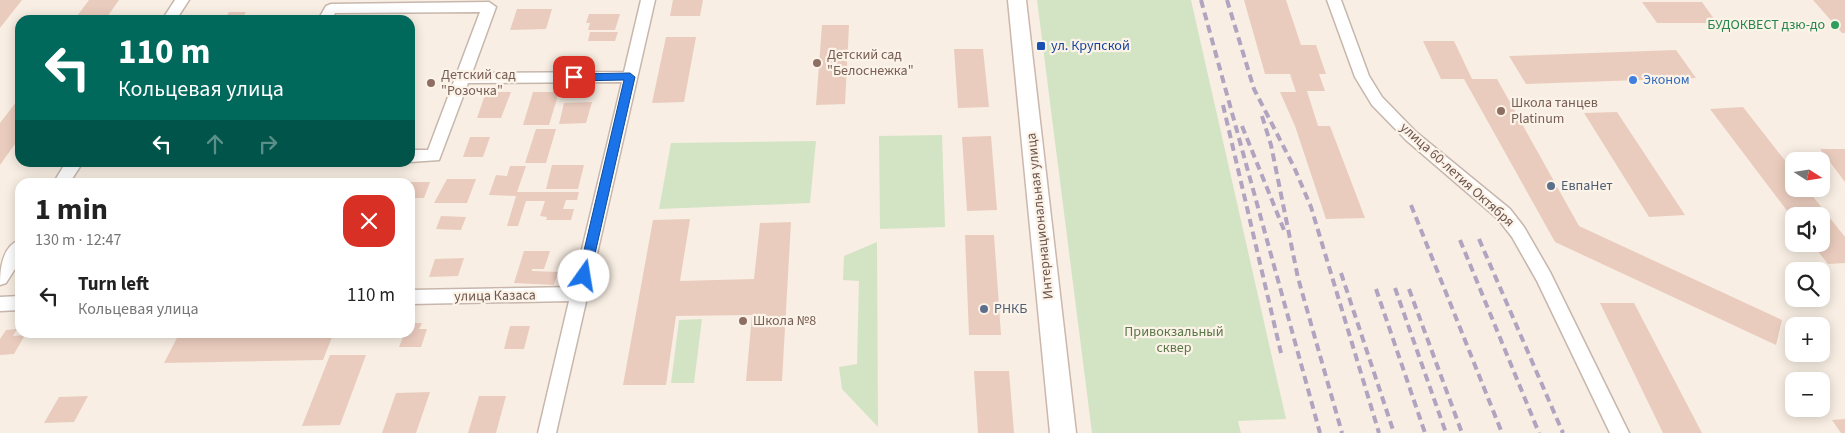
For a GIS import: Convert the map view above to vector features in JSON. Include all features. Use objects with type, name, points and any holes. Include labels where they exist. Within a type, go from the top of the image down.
[{"type":"main road","name":"Интернациональная улица","points":[[1017,0],[1063,433]]},
{"type":"street","points":[[172,15],[182,0]]},
{"type":"street","points":[[547,433],[648,0]]},
{"type":"street","name":"улица 60-летия Октября","points":[[1334,0],[1362,77],[1377,101],[1411,136],[1504,214],[1518,232],[1544,277],[1620,433]]},
{"type":"street","points":[[328,15],[331,9],[489,7],[434,156],[415,156]]},
{"type":"street","points":[[463,78],[630,77]]},
{"type":"street","points":[[65,178],[72,167]]},
{"type":"street","points":[[0,278],[15,255]]},
{"type":"street","name":"улица Казаса","points":[[415,297],[579,294]]},
{"type":"street","points":[[0,304],[15,303]]},
{"type":"green space","name":"Привокзальный сквер","points":[[1037,0],[1191,0],[1286,419],[1238,421],[1241,433],[1092,433]]},
{"type":"green space","points":[[942,135],[945,227],[880,229],[879,136]]},
{"type":"green space","points":[[816,141],[810,203],[659,209],[671,143]]},
{"type":"green space","points":[[877,242],[878,427],[842,389],[839,367],[857,364],[859,281],[843,280],[844,256]]},
{"type":"green space","points":[[702,319],[694,383],[671,383],[679,320]]},
{"type":"building","points":[[0,0],[22,0],[0,28]]},
{"type":"building","points":[[89,0],[119,0],[108,15],[78,15]]},
{"type":"building","points":[[673,0],[703,0],[700,16],[670,16]]},
{"type":"building","points":[[1244,0],[1286,0],[1301,45],[1316,45],[1326,74],[1319,74],[1325,91],[1307,91],[1318,126],[1330,126],[1365,218],[1326,219],[1295,126],[1280,92],[1296,92],[1290,74],[1265,74]]},
{"type":"building","points":[[1813,0],[1845,0],[1845,33],[1842,33]]},
{"type":"building","points":[[1642,2],[1702,2],[1717,23],[1657,23]]},
{"type":"building","points":[[517,9],[552,9],[546,29],[510,30]]},
{"type":"building","points":[[229,12],[246,12],[244,15],[227,15]]},
{"type":"building","points":[[589,14],[620,14],[615,30],[588,30],[590,23],[586,23]]},
{"type":"building","points":[[822,25],[849,25],[845,104],[816,105]]},
{"type":"building","points":[[590,32],[618,32],[615,41],[588,41]]},
{"type":"building","points":[[666,37],[696,37],[684,102],[652,103]]},
{"type":"building","points":[[1423,41],[1454,41],[1472,79],[1497,79],[1579,226],[1782,320],[1776,345],[1555,242],[1464,79],[1441,79]]},
{"type":"building","points":[[954,49],[983,49],[989,107],[958,108]]},
{"type":"building","points":[[1676,50],[1696,78],[1526,84],[1509,56]]},
{"type":"building","points":[[486,92],[511,92],[501,118],[477,118]]},
{"type":"building","points":[[533,92],[559,92],[549,125],[523,125]]},
{"type":"building","points":[[592,102],[586,123],[559,124],[564,103]]},
{"type":"building","points":[[15,104],[15,144],[0,165],[0,123]]},
{"type":"building","points":[[1743,107],[1785,161],[1785,198],[1814,198],[1821,207],[1785,208],[1710,109]]},
{"type":"building","points":[[1617,112],[1685,215],[1649,217],[1584,113]]},
{"type":"building","points":[[536,129],[556,129],[546,163],[525,163]]},
{"type":"building","points":[[991,136],[997,210],[967,211],[962,137]]},
{"type":"building","points":[[470,137],[490,137],[483,157],[463,157]]},
{"type":"building","points":[[1820,149],[1845,149],[1845,182],[1830,162],[1830,152],[1822,152]]},
{"type":"building","points":[[552,165],[584,165],[578,189],[546,189]]},
{"type":"building","points":[[510,166],[526,166],[517,192],[579,192],[577,200],[566,200],[563,209],[574,209],[571,220],[546,220],[547,217],[540,216],[545,201],[526,201],[518,226],[507,226],[516,196],[489,195],[496,175],[507,176]]},
{"type":"building","points":[[447,179],[476,179],[467,203],[434,203]]},
{"type":"building","points":[[415,182],[430,182],[424,198],[415,198]]},
{"type":"building","points":[[441,216],[466,217],[461,230],[436,229]]},
{"type":"building","points":[[1830,218],[1845,237],[1845,263],[1830,264],[1830,262],[1826,262],[1818,252],[1830,252]]},
{"type":"building","points":[[690,219],[680,281],[754,279],[760,223],[791,222],[782,381],[746,381],[752,315],[676,316],[666,385],[623,385],[653,220]]},
{"type":"building","name":"РНКБ","points":[[965,235],[994,235],[1001,335],[969,335]]},
{"type":"building","points":[[524,251],[550,251],[544,269],[532,269],[532,271],[558,272],[554,285],[514,283]]},
{"type":"building","points":[[464,258],[458,276],[429,277],[435,259]]},
{"type":"building","points":[[1600,303],[1634,303],[1702,433],[1663,433]]},
{"type":"building","points":[[415,323],[422,323],[419,329],[427,329],[421,347],[399,347],[403,338],[415,338]]},
{"type":"building","points":[[510,326],[530,326],[524,349],[504,349]]},
{"type":"building","points":[[15,329],[13,336],[15,336],[15,338],[23,338],[14,354],[0,355],[0,339],[6,330]]},
{"type":"building","points":[[177,338],[332,338],[323,360],[164,363]]},
{"type":"building","points":[[330,355],[366,355],[340,425],[302,426]]},
{"type":"building","points":[[974,371],[1009,371],[1014,433],[978,433]]},
{"type":"building","points":[[430,392],[416,433],[382,433],[396,393]]},
{"type":"building","points":[[88,396],[74,422],[44,423],[59,397]]},
{"type":"building","points":[[479,396],[506,396],[496,433],[468,433]]},
{"type":"building","points":[[1845,419],[1845,433],[1841,433],[1832,420]]},
{"type":"railway","points":[[1201,0],[1320,433]]},
{"type":"railway","points":[[1227,0],[1254,89],[1294,167],[1311,207],[1379,433]]},
{"type":"railway","points":[[1223,105],[1281,353]]},
{"type":"railway","points":[[1262,116],[1271,145],[1298,278],[1342,433]]},
{"type":"railway","points":[[1242,126],[1284,230]]},
{"type":"railway","points":[[1411,205],[1502,433]]},
{"type":"railway","points":[[1479,239],[1563,433]]},
{"type":"railway","points":[[1460,240],[1539,433]]},
{"type":"railway","points":[[1341,273],[1394,433]]},
{"type":"railway","points":[[1395,288],[1446,433]]},
{"type":"railway","points":[[1376,289],[1425,433]]},
{"type":"railway","points":[[1409,289],[1462,433]]},
{"type":"place","name":"БУДОКВЕСТ дзю-до","points":[[1835,25]]},
{"type":"place","name":"ул. Крупской","points":[[1041,46]]},
{"type":"place","name":"Детский сад \"Белоснежка\"","points":[[817,63]]},
{"type":"place","name":"Эконом","points":[[1633,80]]},
{"type":"place","name":"Детский сад \"Розочка\"","points":[[431,83]]},
{"type":"place","name":"Школа танцев Platinum","points":[[1501,111]]},
{"type":"place","name":"ЕвпаНет","points":[[1551,186]]},
{"type":"place","name":"РНКБ","points":[[984,309]]},
{"type":"place","name":"Школа №8","points":[[743,321]]},
{"type":"route","points":[[574,77],[630,77],[584,276]]}]
